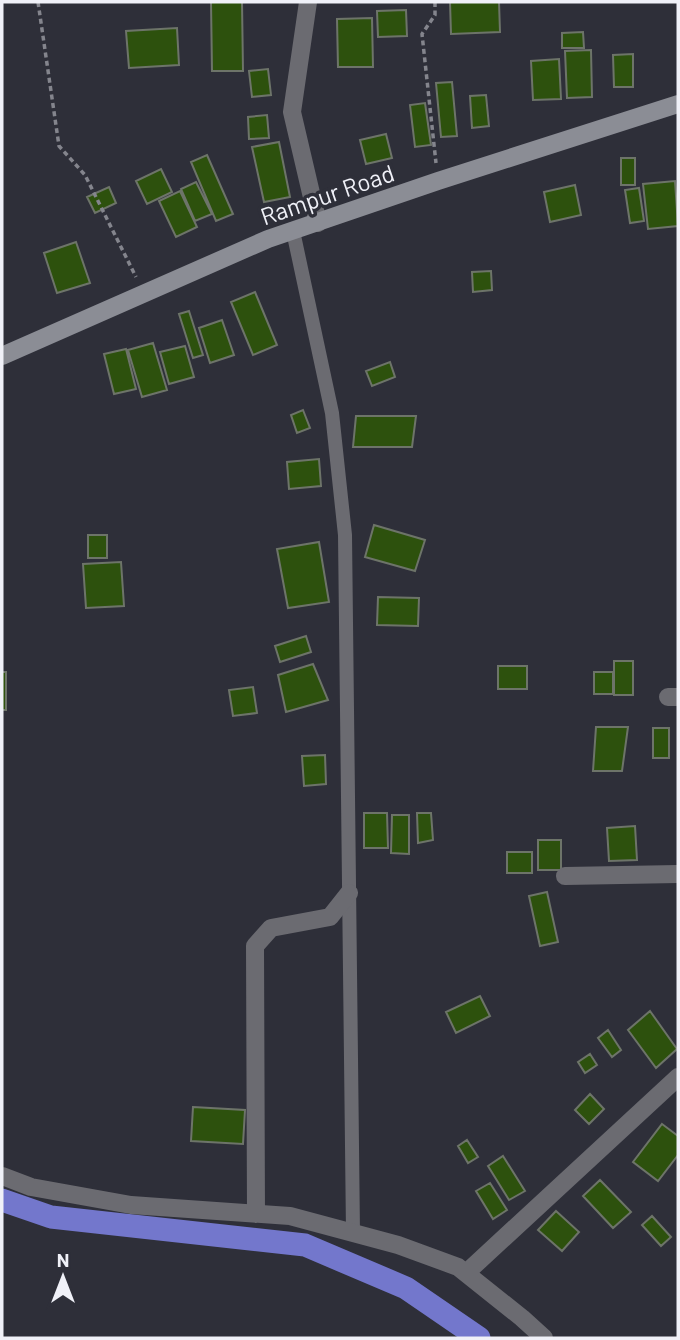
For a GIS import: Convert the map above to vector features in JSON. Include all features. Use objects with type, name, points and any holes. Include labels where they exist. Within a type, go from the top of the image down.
[{"type":"main road","name":"Rampur Road","points":[[2,356],[268,239],[678,104]]},
{"type":"street","points":[[308,2],[292,112],[318,223]]},
{"type":"street","points":[[565,876],[678,874]]},
{"type":"street","points":[[256,1214],[255,946],[271,928],[330,917],[349,893]]},
{"type":"street","points":[[466,1273],[678,1077]]},
{"type":"street","points":[[2,1176],[31,1187],[131,1205],[290,1216],[398,1245],[457,1267],[544,1338]]},
{"type":"lane","points":[[292,231],[332,413],[345,536],[353,1234]]},
{"type":"path","points":[[38,2],[59,146],[85,175],[137,280]]},
{"type":"path","points":[[435,2],[435,15],[422,34],[438,181]]},
{"type":"building","points":[[211,2],[242,2],[243,71],[212,71]]},
{"type":"building","points":[[450,2],[499,2],[500,32],[451,34]]},
{"type":"building","points":[[406,10],[407,36],[378,37],[377,11]]},
{"type":"building","points":[[372,18],[373,67],[338,67],[337,19]]},
{"type":"building","points":[[177,28],[179,65],[129,68],[126,31]]},
{"type":"building","points":[[583,32],[584,48],[562,48],[562,33]]},
{"type":"building","points":[[591,50],[592,97],[567,98],[565,51]]},
{"type":"building","points":[[633,54],[633,87],[614,87],[613,55]]},
{"type":"building","points":[[559,59],[561,99],[533,100],[531,61]]},
{"type":"building","points":[[268,69],[271,95],[252,97],[249,71]]},
{"type":"building","points":[[452,82],[457,136],[441,137],[436,83]]},
{"type":"building","points":[[486,95],[489,126],[472,128],[470,96]]},
{"type":"building","points":[[425,103],[431,145],[415,147],[410,105]]},
{"type":"building","points":[[267,115],[269,138],[249,139],[248,117]]},
{"type":"building","points":[[386,134],[392,158],[366,164],[360,140]]},
{"type":"building","points":[[279,142],[290,197],[264,202],[252,147]]},
{"type":"building","points":[[207,155],[233,214],[216,221],[191,162]]},
{"type":"building","points":[[621,158],[635,158],[635,185],[621,185]]},
{"type":"building","points":[[161,169],[172,192],[147,204],[136,181]]},
{"type":"building","points":[[675,181],[678,226],[648,229],[643,184]]},
{"type":"building","points":[[196,182],[212,214],[195,221],[181,189]]},
{"type":"building","points":[[575,185],[581,215],[550,222],[544,192]]},
{"type":"building","points":[[109,187],[116,203],[95,213],[87,197]]},
{"type":"building","points":[[639,188],[644,221],[630,223],[625,190]]},
{"type":"building","points":[[180,191],[197,227],[176,237],[159,201]]},
{"type":"building","points":[[76,242],[90,283],[57,293],[44,253]]},
{"type":"building","points":[[491,271],[492,290],[473,292],[472,272]]},
{"type":"building","points":[[255,292],[277,345],[253,355],[231,302]]},
{"type":"building","points":[[189,311],[203,355],[193,358],[179,314]]},
{"type":"building","points":[[222,320],[234,355],[210,363],[199,328]]},
{"type":"building","points":[[153,343],[167,390],[142,397],[128,350]]},
{"type":"building","points":[[185,346],[194,377],[169,384],[160,352]]},
{"type":"building","points":[[126,349],[136,389],[114,394],[104,354]]},
{"type":"building","points":[[390,362],[395,377],[372,386],[366,371]]},
{"type":"building","points":[[303,410],[310,428],[297,433],[291,415]]},
{"type":"building","points":[[356,416],[416,416],[412,447],[353,447]]},
{"type":"building","points":[[319,459],[321,486],[289,489],[287,462]]},
{"type":"building","points":[[374,525],[425,540],[415,571],[365,557]]},
{"type":"building","points":[[88,535],[107,535],[107,558],[88,558]]},
{"type":"building","points":[[319,542],[329,602],[288,608],[277,549]]},
{"type":"building","points":[[121,562],[124,606],[86,608],[83,564]]},
{"type":"building","points":[[378,597],[419,598],[418,626],[377,625]]},
{"type":"building","points":[[306,636],[311,652],[280,662],[275,646]]},
{"type":"building","points":[[614,661],[633,661],[633,695],[614,695]]},
{"type":"building","points":[[313,664],[328,700],[286,712],[278,675]]},
{"type":"building","points":[[498,666],[527,666],[527,689],[498,689]]},
{"type":"building","points":[[2,672],[6,672],[6,710],[2,710]]},
{"type":"building","points":[[594,672],[613,672],[613,694],[594,694]]},
{"type":"building","points":[[253,687],[257,713],[233,716],[229,690]]},
{"type":"building","points":[[596,727],[628,727],[622,771],[593,771]]},
{"type":"building","points":[[653,728],[669,728],[669,758],[653,758]]},
{"type":"building","points":[[325,755],[326,784],[304,786],[302,756]]},
{"type":"building","points":[[364,813],[387,813],[388,848],[364,848]]},
{"type":"building","points":[[417,813],[431,813],[433,840],[418,843]]},
{"type":"building","points":[[392,815],[409,815],[409,854],[391,853]]},
{"type":"building","points":[[635,826],[637,860],[609,861],[607,828]]},
{"type":"building","points":[[538,840],[561,840],[561,870],[538,870]]},
{"type":"building","points":[[507,852],[532,852],[532,873],[507,873]]},
{"type":"building","points":[[547,892],[558,942],[540,946],[529,896]]},
{"type":"building","points":[[480,996],[490,1016],[456,1033],[446,1012]]},
{"type":"building","points":[[650,1011],[677,1049],[656,1068],[628,1030]]},
{"type":"building","points":[[608,1030],[621,1050],[612,1057],[598,1038]]},
{"type":"building","points":[[590,1054],[597,1065],[585,1073],[578,1062]]},
{"type":"building","points":[[590,1094],[604,1109],[589,1124],[575,1110]]},
{"type":"building","points":[[193,1107],[245,1110],[243,1144],[191,1141]]},
{"type":"building","points":[[662,1124],[678,1136],[678,1155],[658,1181],[633,1162]]},
{"type":"building","points":[[467,1140],[478,1157],[468,1163],[458,1146]]},
{"type":"building","points":[[503,1156],[525,1191],[509,1200],[488,1166]]},
{"type":"building","points":[[600,1180],[631,1212],[613,1228],[583,1196]]},
{"type":"building","points":[[490,1183],[507,1210],[493,1219],[476,1191]]},
{"type":"building","points":[[556,1211],[579,1232],[562,1251],[538,1230]]},
{"type":"building","points":[[652,1216],[671,1237],[661,1246],[642,1225]]},
{"type":"waterway","points":[[2,1200],[51,1217],[305,1245],[406,1288],[479,1338]]}]
